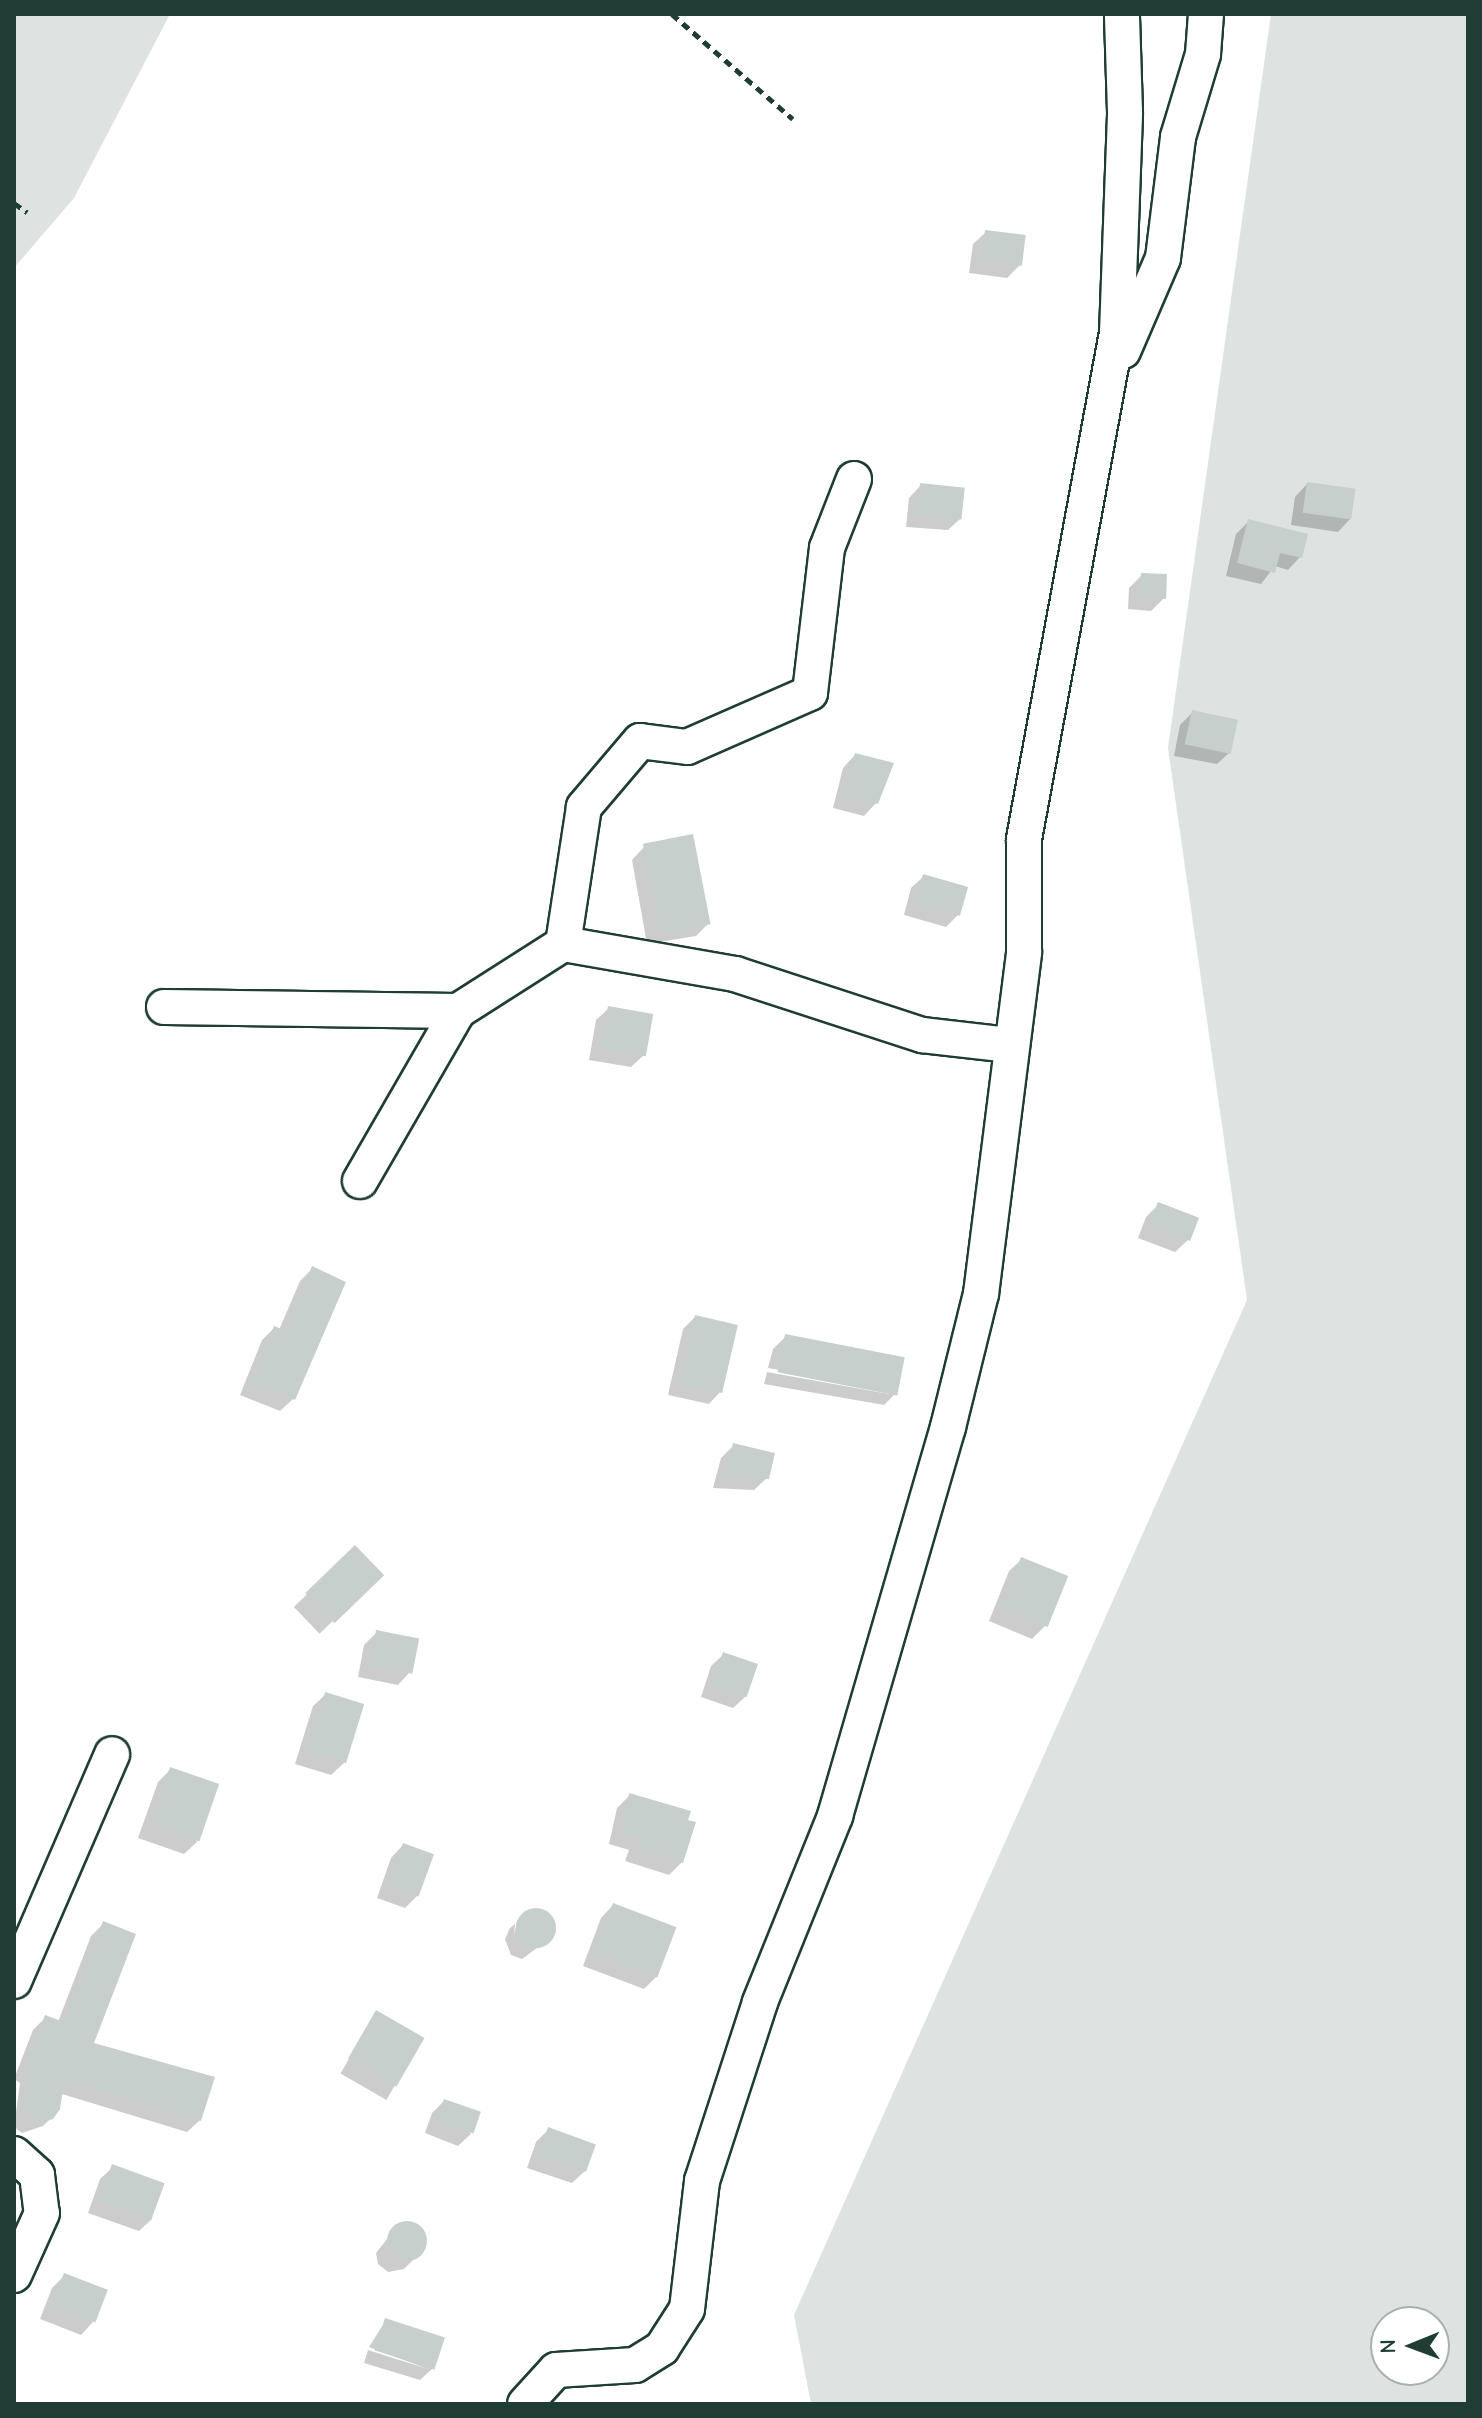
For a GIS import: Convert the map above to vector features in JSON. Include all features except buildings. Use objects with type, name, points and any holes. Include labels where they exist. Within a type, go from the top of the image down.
[{"type":"street","points":[[525,2404],[556,2370],[635,2365],[662,2348],[687,2309],[702,2181],[760,2002],[835,1816],[948,1427],[981,1294],[1024,952],[1024,839],[1117,333],[1125,112],[1122,14]]},
{"type":"street","points":[[1107,388],[1163,258],[1178,137],[1203,54],[1206,14]]},
{"type":"street","points":[[563,944],[584,807],[640,741],[687,747],[810,693],[827,548],[854,479]]},
{"type":"street","points":[[360,1181],[458,1011],[563,944],[735,974],[922,1035],[1010,1045]]},
{"type":"street","points":[[164,1007],[458,1011]]},
{"type":"street","points":[[14,1981],[112,1754]]},
{"type":"street","points":[[14,2154],[37,2175],[42,2213],[14,2275]]},
{"type":"path","points":[[672,14],[793,119]]},
{"type":"path","points":[[14,203],[27,212]]},
{"type":"shaded area","points":[[14,14],[170,14],[74,198],[14,268]]},
{"type":"shaded area","points":[[1271,14],[1468,14],[1468,2404],[811,2404],[794,2315],[1247,1300],[1168,748]]}]
